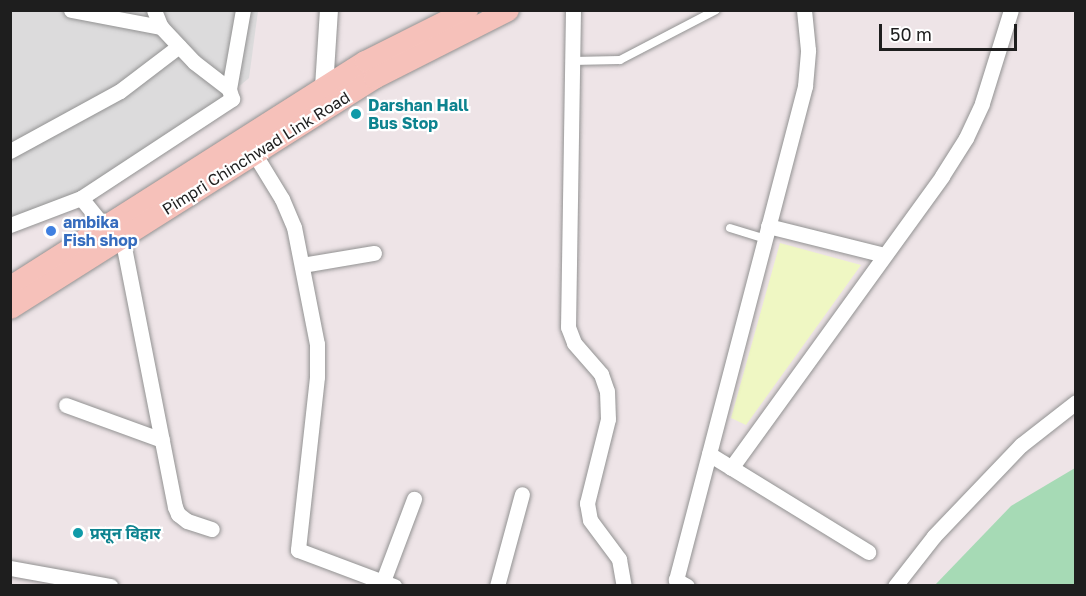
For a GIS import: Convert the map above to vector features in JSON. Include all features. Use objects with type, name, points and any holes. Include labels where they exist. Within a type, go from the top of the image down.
[{"type":"main road","name":"Pimpri Chinchwad Link Road","points":[[328,97],[365,61],[467,10]]},
{"type":"main road","name":"Pimpri Chinchwad Link Road","points":[[10,308],[113,233],[328,97],[374,78],[508,10]]},
{"type":"main road","name":"Pimpri Chinchwad Link Road","points":[[10,286],[113,233]]},
{"type":"street","points":[[71,10],[161,27]]},
{"type":"street","points":[[154,10],[161,27],[194,62],[229,89]]},
{"type":"street","points":[[10,225],[81,198],[232,99],[229,89],[243,10]]},
{"type":"street","points":[[328,97],[329,10]]},
{"type":"street","points":[[573,10],[568,327],[574,343],[601,374],[607,391],[608,419],[587,503],[590,520],[619,559],[624,585]]},
{"type":"street","points":[[687,585],[676,580],[805,86],[808,50],[804,10]]},
{"type":"street","points":[[731,468],[966,138],[982,103],[1011,10]]},
{"type":"street","points":[[10,151],[120,91],[179,46]]},
{"type":"street","points":[[249,146],[282,199],[294,227],[317,344],[317,377],[298,550],[389,583],[414,499]]},
{"type":"street","points":[[81,198],[113,233],[178,514],[187,521],[212,529]]},
{"type":"street","points":[[766,232],[884,255]]},
{"type":"street","points":[[302,265],[374,253]]},
{"type":"street","points":[[895,585],[934,536],[1021,445],[1076,402]]},
{"type":"street","points":[[66,405],[162,440]]},
{"type":"street","points":[[709,454],[867,552]]},
{"type":"street","points":[[497,585],[522,494]]},
{"type":"street","points":[[10,568],[106,585]]},
{"type":"lane","points":[[572,62],[620,60],[716,10]]},
{"type":"lane","points":[[730,228],[766,232]]},
{"type":"shaded area","points":[[11,11],[258,11],[249,78],[153,159],[11,228]]},
{"type":"shaded area","points":[[780,243],[861,265],[746,425],[731,418]]},
{"type":"shaded area","points":[[1075,468],[1075,585],[935,585],[1011,506]]},
{"type":"place","name":"Darshan Hall Bus Stop","points":[[356,114]]},
{"type":"place","name":"ambika Fish shop","points":[[51,231]]},
{"type":"place","name":"प्रसून विहार","points":[[78,533]]}]
